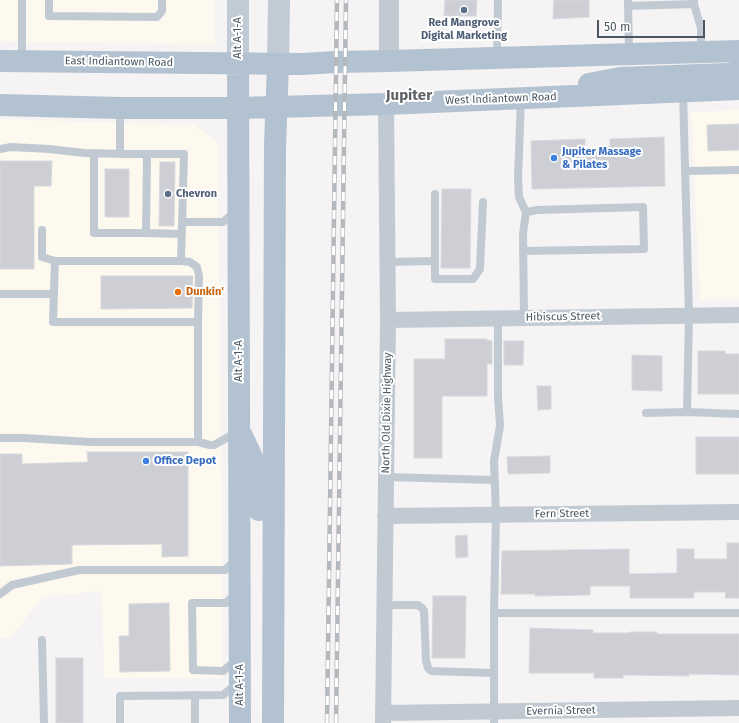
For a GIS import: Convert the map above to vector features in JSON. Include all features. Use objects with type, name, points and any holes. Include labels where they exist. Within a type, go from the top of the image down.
[{"type":"main road","name":"Alt A-1-A","points":[[238,0],[240,723]]},
{"type":"main road","points":[[273,723],[275,162],[279,0]]},
{"type":"main road","points":[[238,64],[739,51]]},
{"type":"main road","name":"East Indiantown Road","points":[[0,61],[238,64]]},
{"type":"main road","points":[[569,96],[590,83],[620,78],[727,74],[739,72]]},
{"type":"main road","name":"West Indiantown Road","points":[[238,108],[386,104],[739,89]]},
{"type":"main road","points":[[0,105],[120,108],[238,108]]},
{"type":"main road","points":[[239,431],[255,464],[259,481],[259,575],[274,606]]},
{"type":"street","points":[[389,0],[389,61]]},
{"type":"street","name":"North Old Dixie Highway","points":[[383,718],[388,320],[386,104]]},
{"type":"street","name":"Hibiscus Street","points":[[388,320],[739,315]]},
{"type":"street","name":"Fern Street","points":[[386,516],[739,512]]},
{"type":"street","name":"Evernia Street","points":[[383,718],[494,717],[739,708]]},
{"type":"lane","points":[[22,0],[22,61]]},
{"type":"lane","points":[[49,0],[49,16],[157,17],[162,11],[162,0]]},
{"type":"lane","points":[[497,58],[498,0]]},
{"type":"lane","points":[[629,54],[628,3],[694,2],[701,28],[701,52]]},
{"type":"lane","points":[[683,91],[689,316],[687,412]]},
{"type":"lane","points":[[521,98],[518,178],[520,197],[526,212],[523,234],[524,318]]},
{"type":"lane","points":[[120,108],[120,154]]},
{"type":"lane","points":[[0,149],[11,147],[94,154],[184,154],[181,261]]},
{"type":"lane","points":[[94,154],[94,233],[182,234]]},
{"type":"lane","points":[[146,233],[147,154]]},
{"type":"lane","points":[[686,171],[739,170]]},
{"type":"lane","points":[[435,194],[435,279],[473,279],[480,269],[483,202]]},
{"type":"lane","points":[[523,251],[644,249],[643,207],[537,210],[526,212]]},
{"type":"lane","points":[[182,222],[223,222],[239,209]]},
{"type":"lane","points":[[42,230],[42,257],[55,262],[181,261],[190,262],[197,267],[199,276],[198,442]]},
{"type":"lane","points":[[387,262],[435,261]]},
{"type":"lane","points":[[55,262],[53,322],[198,322]]},
{"type":"lane","points":[[0,294],[54,294]]},
{"type":"lane","points":[[494,717],[496,515],[494,461],[500,426],[498,396],[498,318]]},
{"type":"lane","points":[[646,413],[687,412],[739,414]]},
{"type":"lane","points":[[0,438],[91,442],[198,442],[214,445],[239,431]]},
{"type":"lane","points":[[386,477],[494,480]]},
{"type":"lane","points":[[0,594],[12,585],[79,570],[226,570],[240,557]]},
{"type":"lane","points":[[240,590],[226,603],[192,603],[193,670],[223,671],[240,658]]},
{"type":"lane","points":[[384,605],[418,605],[422,608],[424,611],[426,660],[428,668],[431,671],[494,674]]},
{"type":"lane","points":[[494,613],[739,613]]},
{"type":"lane","points":[[42,640],[44,723]]},
{"type":"lane","points":[[120,723],[120,696],[223,695],[240,682]]},
{"type":"lane","points":[[195,695],[195,723]]},
{"type":"shaded area","points":[[0,0],[215,0],[215,45],[0,41]]},
{"type":"shaded area","points":[[739,110],[739,299],[700,300],[691,112]]},
{"type":"shaded area","points":[[0,119],[195,125],[218,142],[223,678],[104,678],[102,591],[43,597],[10,638],[0,638]]},
{"type":"building","points":[[445,0],[477,0],[476,16],[444,16]]},
{"type":"building","points":[[554,0],[589,0],[589,17],[553,19]]},
{"type":"building","points":[[739,124],[739,150],[708,151],[707,125]]},
{"type":"building","points":[[664,137],[665,186],[532,189],[531,141],[585,139],[585,148],[610,147],[610,139]]},
{"type":"building","points":[[0,161],[52,161],[51,186],[34,186],[34,269],[0,269]]},
{"type":"building","points":[[160,162],[175,162],[174,226],[159,226]]},
{"type":"building","points":[[105,169],[129,169],[129,217],[105,217]]},
{"type":"building","points":[[442,189],[471,189],[470,268],[441,268]]},
{"type":"building","points":[[101,276],[193,276],[192,308],[101,309]]},
{"type":"building","points":[[445,339],[487,339],[492,341],[492,364],[487,364],[487,396],[442,396],[442,458],[414,458],[414,359],[445,359]]},
{"type":"building","points":[[504,341],[524,341],[523,365],[504,365]]},
{"type":"building","points":[[698,351],[725,351],[725,354],[739,354],[739,394],[698,394]]},
{"type":"building","points":[[632,355],[662,356],[662,391],[632,390]]},
{"type":"building","points":[[537,386],[551,386],[551,409],[538,410]]},
{"type":"building","points":[[696,437],[739,437],[739,474],[696,474]]},
{"type":"building","points":[[87,452],[188,452],[188,556],[162,557],[162,544],[72,545],[72,564],[0,566],[0,454],[22,454],[22,464],[88,462]]},
{"type":"building","points":[[550,456],[550,473],[508,474],[507,457]]},
{"type":"building","points":[[467,535],[468,557],[456,558],[455,536]]},
{"type":"building","points":[[727,543],[739,543],[739,598],[725,598],[726,592],[694,592],[694,598],[630,598],[630,586],[590,586],[590,595],[535,596],[535,594],[501,594],[502,551],[629,549],[629,574],[677,573],[677,549],[694,549],[694,559],[727,559]]},
{"type":"building","points":[[433,596],[466,596],[465,658],[432,658]]},
{"type":"building","points":[[169,603],[170,671],[120,672],[119,636],[129,636],[129,604]]},
{"type":"building","points":[[530,628],[593,630],[593,633],[657,632],[657,634],[739,634],[739,675],[623,675],[623,678],[594,678],[594,673],[529,673]]},
{"type":"building","points":[[56,658],[83,658],[83,723],[56,723]]},
{"type":"railway","points":[[327,723],[337,0]]},
{"type":"railway","points":[[336,723],[346,0]]},
{"type":"place","name":"Red Mangrove Digital Marketing","points":[[464,10]]},
{"type":"place","name":"Jupiter Massage & Pilates","points":[[554,158]]},
{"type":"place","name":"Chevron","points":[[168,194]]},
{"type":"place","name":"Dunkin'","points":[[178,292]]},
{"type":"place","name":"Office Depot","points":[[146,461]]},
{"type":"district","name":"Jupiter","points":[[409,96]]}]
